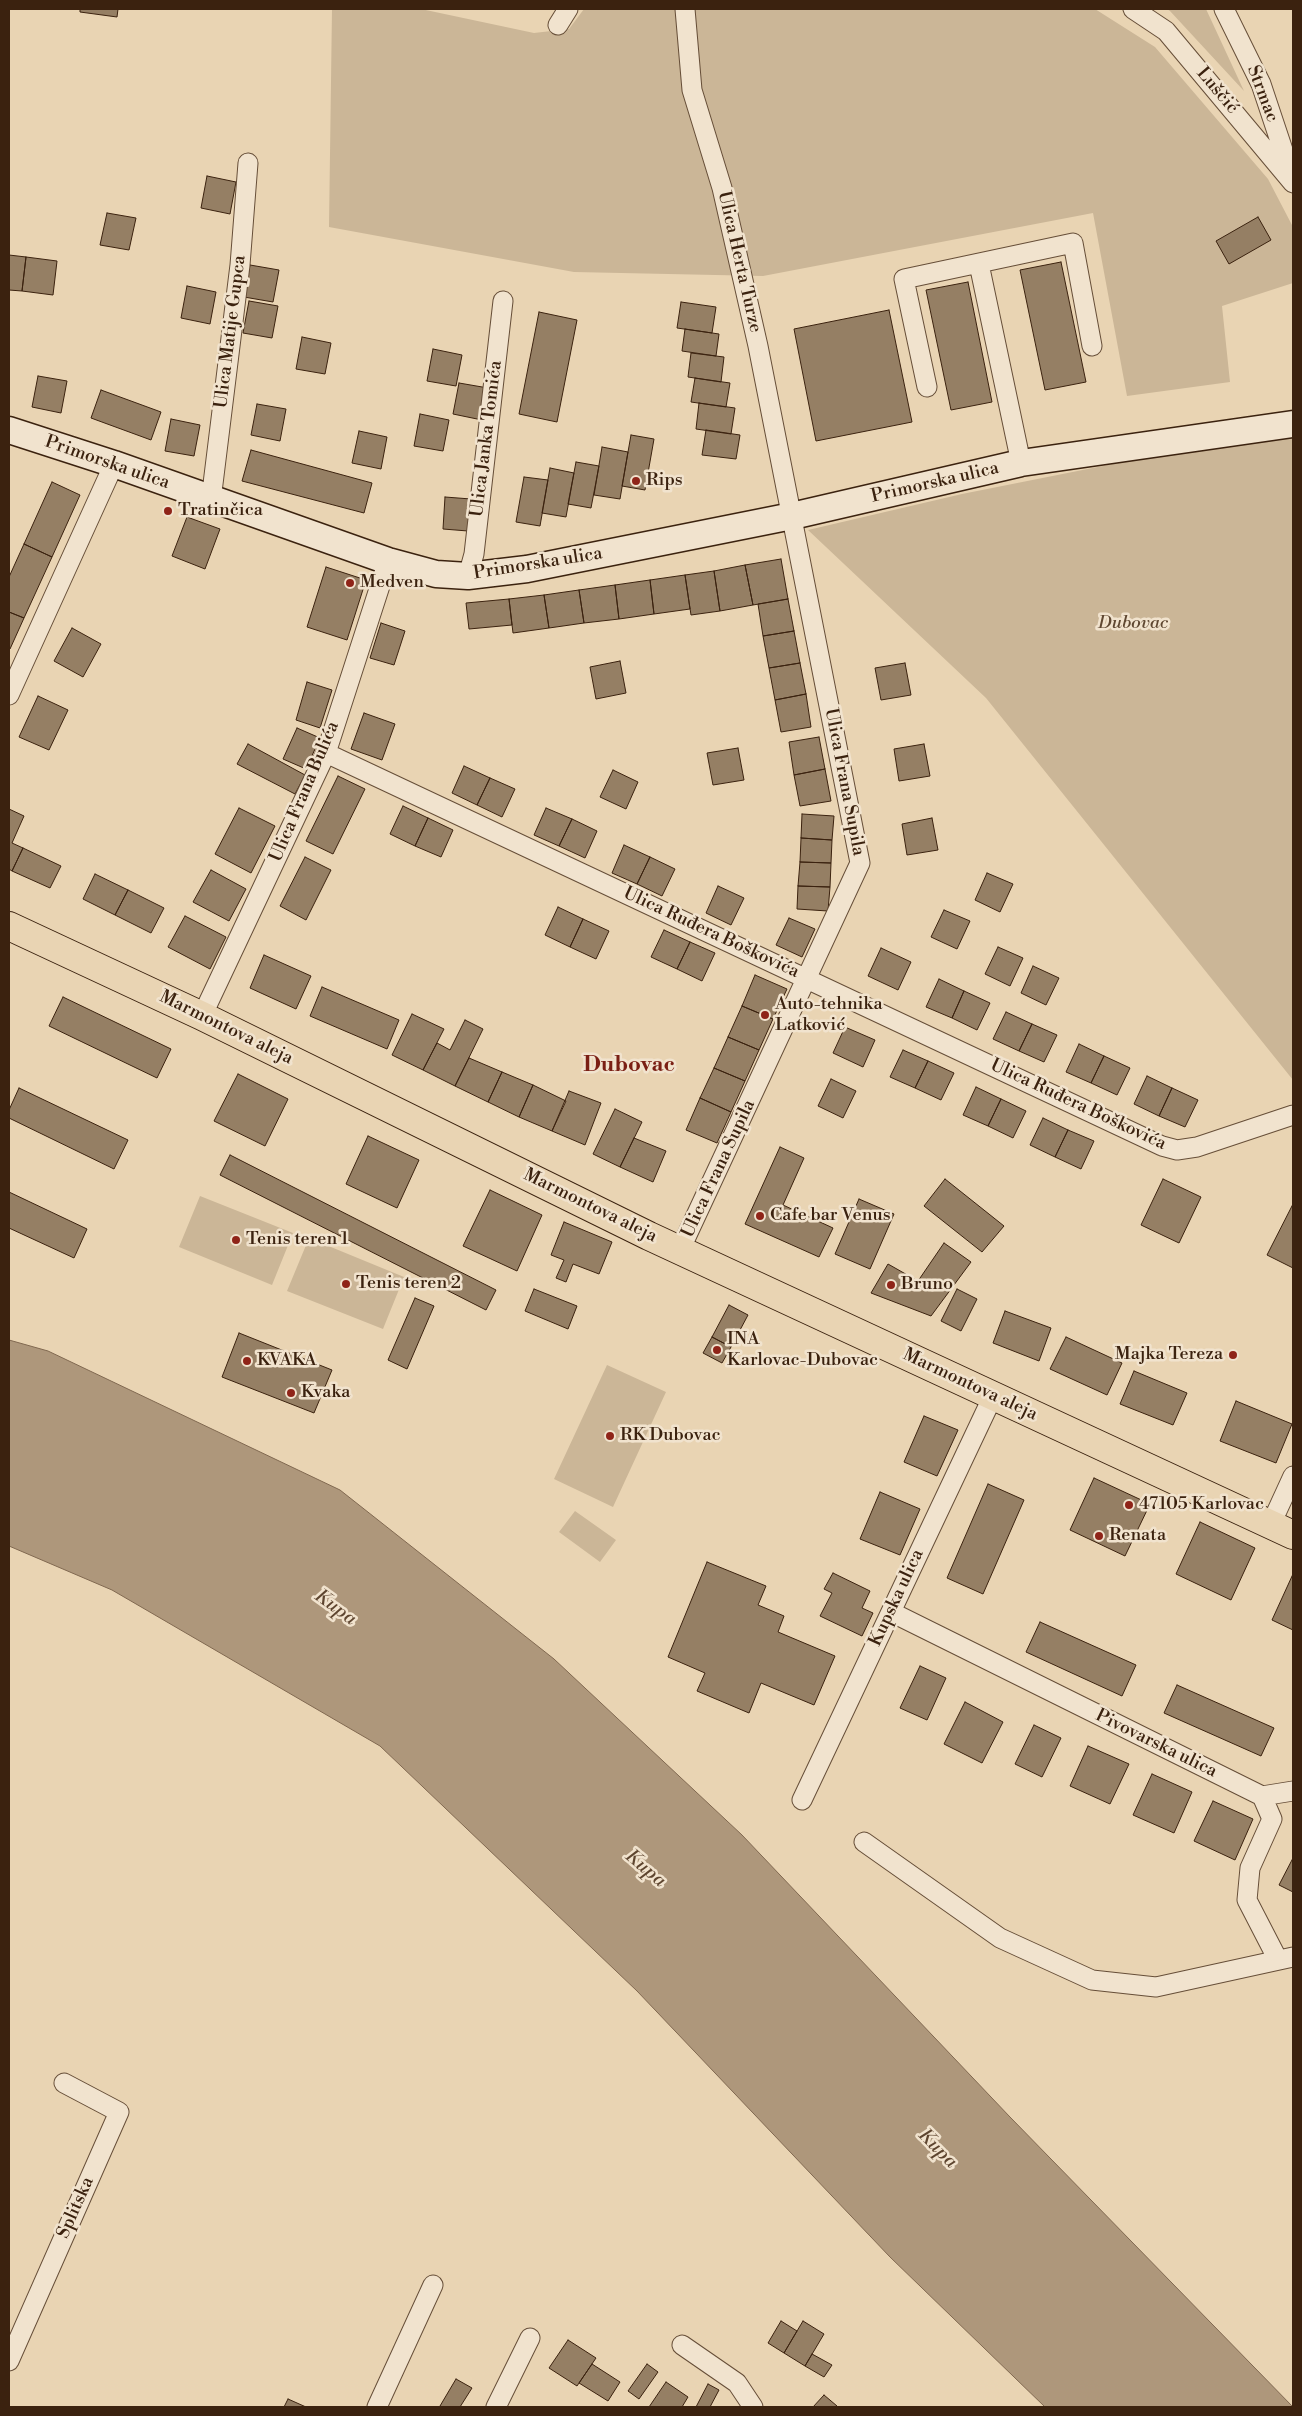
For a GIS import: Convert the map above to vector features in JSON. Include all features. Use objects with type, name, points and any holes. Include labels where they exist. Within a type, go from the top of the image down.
[{"type":"main road","name":"Primorska ulica","points":[[9,430],[114,464],[211,500],[388,561],[436,574],[468,576],[527,568],[792,516],[1022,464],[1293,424]]},
{"type":"main road","name":"Marmontova aleja","points":[[9,926],[202,1016],[680,1250],[1282,1530]]},
{"type":"street","points":[[558,26],[568,9]]},
{"type":"street","name":"Ulica Herta Turze","points":[[686,9],[692,90],[722,188],[758,346],[792,516]]},
{"type":"street","name":"Luščić","points":[[1133,9],[1166,31],[1293,182]]},
{"type":"street","name":"Strmac","points":[[1224,9],[1261,84],[1293,182]]},
{"type":"street","name":"Ulica Matije Gupca","points":[[211,500],[240,265],[248,163]]},
{"type":"street","points":[[927,387],[904,279],[1073,243],[1092,346]]},
{"type":"street","name":"Primorska ulica","points":[[979,264],[1022,464]]},
{"type":"street","name":"Ulica Janka Tomića","points":[[468,576],[474,554],[503,301]]},
{"type":"street","points":[[9,695],[114,464]]},
{"type":"street","name":"Ulica Frana Supila","points":[[680,1250],[860,863],[792,516]]},
{"type":"street","name":"Ulica Frana Bulića","points":[[202,1016],[326,753],[388,561]]},
{"type":"street","name":"Ulica Ruđera Boškovića","points":[[326,753],[1169,1148],[1178,1150],[1197,1147],[1293,1115]]},
{"type":"street","name":"Kupska ulica","points":[[802,1800],[993,1396]]},
{"type":"street","points":[[1282,1530],[1293,1476]]},
{"type":"street","name":"Pivovarska ulica","points":[[891,1612],[1262,1796]]},
{"type":"street","points":[[864,1842],[1000,1938],[1092,1980],[1156,1987],[1286,1959],[1247,1900],[1250,1868],[1272,1819],[1262,1796],[1293,1790]]},
{"type":"street","name":"Splitska","points":[[9,2361],[118,2112],[64,2083]]},
{"type":"street","points":[[377,2407],[433,2285]]},
{"type":"street","points":[[496,2407],[530,2338]]},
{"type":"street","points":[[682,2345],[738,2383],[753,2407]]},
{"type":"green space","points":[[332,9],[421,9],[534,33],[569,29],[584,9],[1095,9],[1155,47],[1268,179],[1293,227],[1293,283],[1222,306],[1230,382],[1127,396],[1093,213],[763,276],[574,272],[329,227]]},
{"type":"green space","points":[[1167,9],[1206,9],[1244,91],[1170,11]]},
{"type":"green space","name":"Dubovac","points":[[1293,436],[1293,1080],[986,698],[808,530],[962,494],[1178,451]]},
{"type":"green space","name":"Tenis teren 1","points":[[200,1196],[293,1233],[272,1285],[179,1247]]},
{"type":"green space","name":"Tenis teren 2","points":[[309,1238],[404,1277],[383,1329],[287,1291]]},
{"type":"green space","name":"RK Dubovac","points":[[607,1365],[666,1392],[613,1507],[554,1479]]},
{"type":"green space","points":[[575,1511],[616,1540],[600,1562],[559,1532]]},
{"type":"water","name":"Kupa","points":[[9,1340],[48,1351],[340,1490],[554,1659],[742,1835],[1010,2117],[1293,2407],[1045,2407],[890,2257],[637,1991],[380,1746],[112,1590],[9,1546]]},
{"type":"building","points":[[80,9],[118,9],[117,17],[80,12]]},
{"type":"building","points":[[207,176],[236,182],[230,214],[201,208]]},
{"type":"building","points":[[107,213],[136,218],[129,250],[100,245]]},
{"type":"building","points":[[1258,217],[1271,240],[1229,264],[1216,241]]},
{"type":"building","points":[[9,255],[26,257],[22,291],[9,290]]},
{"type":"building","points":[[26,257],[57,261],[53,295],[22,291]]},
{"type":"building","points":[[1061,262],[1086,382],[1045,390],[1020,270]]},
{"type":"building","points":[[250,265],[279,270],[273,302],[244,297]]},
{"type":"building","points":[[968,282],[992,402],[951,410],[926,290]]},
{"type":"building","points":[[187,286],[216,292],[210,324],[181,318]]},
{"type":"building","points":[[249,301],[278,306],[272,338],[243,333]]},
{"type":"building","points":[[681,302],[716,307],[712,333],[677,328]]},
{"type":"building","points":[[889,310],[912,422],[816,441],[794,329]]},
{"type":"building","points":[[539,312],[577,320],[557,422],[519,414]]},
{"type":"building","points":[[685,329],[719,334],[716,356],[682,351]]},
{"type":"building","points":[[302,337],[331,343],[325,374],[296,369]]},
{"type":"building","points":[[433,349],[462,355],[456,386],[427,381]]},
{"type":"building","points":[[691,353],[724,357],[721,382],[688,377]]},
{"type":"building","points":[[38,376],[67,381],[61,413],[32,407]]},
{"type":"building","points":[[695,378],[730,383],[726,407],[691,402]]},
{"type":"building","points":[[459,383],[488,388],[482,420],[453,414]]},
{"type":"building","points":[[101,390],[161,412],[151,440],[91,418]]},
{"type":"building","points":[[699,403],[735,408],[731,434],[696,429]]},
{"type":"building","points":[[257,404],[286,409],[280,441],[251,435]]},
{"type":"building","points":[[420,414],[449,420],[443,451],[414,446]]},
{"type":"building","points":[[171,419],[200,425],[194,456],[165,451]]},
{"type":"building","points":[[706,430],[740,435],[736,459],[702,455]]},
{"type":"building","points":[[359,431],[387,437],[381,469],[352,463]]},
{"type":"building","points":[[631,435],[654,439],[645,490],[622,486]]},
{"type":"building","points":[[602,447],[628,452],[620,499],[594,495]]},
{"type":"building","points":[[251,450],[372,483],[364,513],[242,481]]},
{"type":"building","points":[[576,462],[599,466],[591,508],[568,504]]},
{"type":"building","points":[[550,468],[574,473],[566,517],[542,513]]},
{"type":"building","points":[[524,477],[548,480],[540,526],[516,522]]},
{"type":"building","points":[[52,482],[80,495],[52,557],[24,544]]},
{"type":"building","points":[[445,497],[471,499],[468,531],[443,529]]},
{"type":"building","points":[[187,517],[220,529],[205,569],[172,556]]},
{"type":"building","points":[[24,544],[52,557],[24,618],[9,612],[9,577]]},
{"type":"building","points":[[781,559],[788,599],[753,605],[745,565]]},
{"type":"building","points":[[745,565],[753,605],[720,611],[714,571]]},
{"type":"building","points":[[326,567],[366,580],[347,640],[307,627]]},
{"type":"building","points":[[714,571],[720,611],[691,615],[685,575]]},
{"type":"building","points":[[685,575],[690,609],[654,614],[650,580]]},
{"type":"building","points":[[650,580],[654,614],[619,619],[615,585]]},
{"type":"building","points":[[615,585],[619,619],[584,623],[579,590]]},
{"type":"building","points":[[579,590],[584,623],[549,628],[544,595]]},
{"type":"building","points":[[544,595],[549,628],[513,633],[509,599]]},
{"type":"building","points":[[509,599],[512,625],[469,629],[466,603]]},
{"type":"building","points":[[788,599],[794,631],[763,636],[758,604]]},
{"type":"building","points":[[9,612],[24,618],[10,649],[9,649]]},
{"type":"building","points":[[381,623],[405,631],[394,665],[370,658]]},
{"type":"building","points":[[72,628],[101,644],[83,677],[54,661]]},
{"type":"building","points":[[794,631],[800,663],[769,668],[763,636]]},
{"type":"building","points":[[620,661],[626,693],[596,699],[590,667]]},
{"type":"building","points":[[800,663],[806,694],[775,700],[769,668]]},
{"type":"building","points":[[905,663],[911,695],[881,700],[875,668]]},
{"type":"building","points":[[307,682],[332,690],[320,728],[296,720]]},
{"type":"building","points":[[806,694],[811,727],[781,732],[775,700]]},
{"type":"building","points":[[38,696],[68,710],[49,750],[19,737]]},
{"type":"building","points":[[364,713],[395,724],[382,760],[351,749]]},
{"type":"building","points":[[297,728],[320,738],[306,769],[283,759]]},
{"type":"building","points":[[819,737],[825,769],[794,775],[789,742]]},
{"type":"building","points":[[248,744],[305,775],[295,794],[237,764]]},
{"type":"building","points":[[924,744],[930,776],[899,781],[894,749]]},
{"type":"building","points":[[738,748],[744,780],[713,785],[707,753]]},
{"type":"building","points":[[464,766],[490,778],[477,805],[452,793]]},
{"type":"building","points":[[825,769],[831,801],[800,806],[794,775]]},
{"type":"building","points":[[613,770],[638,782],[626,809],[600,797]]},
{"type":"building","points":[[338,776],[365,789],[333,854],[306,841]]},
{"type":"building","points":[[490,778],[515,789],[502,817],[477,805]]},
{"type":"building","points":[[403,806],[428,818],[415,846],[390,834]]},
{"type":"building","points":[[239,808],[275,826],[251,873],[215,854]]},
{"type":"building","points":[[546,808],[572,819],[559,846],[534,835]]},
{"type":"building","points":[[9,809],[24,816],[12,843],[23,848],[12,871],[9,869]]},
{"type":"building","points":[[802,814],[834,816],[832,840],[801,838]]},
{"type":"building","points":[[428,818],[453,830],[441,857],[415,846]]},
{"type":"building","points":[[932,818],[938,850],[907,855],[902,824]]},
{"type":"building","points":[[572,819],[597,831],[585,858],[559,846]]},
{"type":"building","points":[[801,838],[832,840],[831,863],[800,862]]},
{"type":"building","points":[[624,845],[650,857],[637,884],[612,873]]},
{"type":"building","points":[[23,848],[61,866],[50,888],[12,871]]},
{"type":"building","points":[[305,857],[331,870],[306,920],[280,906]]},
{"type":"building","points":[[650,857],[675,869],[662,896],[637,884]]},
{"type":"building","points":[[800,862],[831,863],[830,887],[798,886]]},
{"type":"building","points":[[211,870],[246,889],[229,921],[193,902]]},
{"type":"building","points":[[987,873],[1013,884],[1000,912],[975,900]]},
{"type":"building","points":[[95,874],[128,890],[115,915],[83,899]]},
{"type":"building","points":[[718,886],[744,898],[731,925],[706,913]]},
{"type":"building","points":[[798,886],[830,887],[828,911],[797,909]]},
{"type":"building","points":[[128,890],[164,908],[151,933],[115,915]]},
{"type":"building","points":[[558,907],[583,919],[570,947],[545,935]]},
{"type":"building","points":[[944,910],[970,921],[957,949],[931,937]]},
{"type":"building","points":[[185,916],[226,937],[210,969],[168,947]]},
{"type":"building","points":[[789,918],[815,929],[802,957],[776,945]]},
{"type":"building","points":[[583,919],[609,931],[596,959],[570,947]]},
{"type":"building","points":[[664,930],[690,942],[677,969],[651,957]]},
{"type":"building","points":[[690,942],[715,953],[702,981],[677,969]]},
{"type":"building","points":[[998,947],[1023,958],[1010,986],[985,974]]},
{"type":"building","points":[[881,948],[911,962],[898,990],[868,976]]},
{"type":"building","points":[[264,955],[311,976],[296,1009],[250,988]]},
{"type":"building","points":[[1033,966],[1059,978],[1046,1005],[1021,993]]},
{"type":"building","points":[[755,975],[787,989],[773,1019],[742,1006]]},
{"type":"building","points":[[939,979],[964,991],[952,1018],[926,1007]]},
{"type":"building","points":[[322,987],[399,1020],[387,1049],[310,1016]]},
{"type":"building","points":[[964,991],[990,1003],[977,1030],[952,1018]]},
{"type":"building","points":[[63,997],[171,1049],[157,1078],[49,1026]]},
{"type":"building","points":[[742,1006],[773,1019],[759,1050],[728,1037]]},
{"type":"building","points":[[1006,1012],[1032,1024],[1019,1051],[993,1039]]},
{"type":"building","points":[[412,1014],[444,1029],[423,1070],[392,1055]]},
{"type":"building","points":[[465,1020],[483,1029],[455,1086],[423,1070],[437,1043],[450,1050]]},
{"type":"building","points":[[1032,1024],[1057,1035],[1044,1062],[1019,1051]]},
{"type":"building","points":[[845,1027],[875,1040],[863,1067],[833,1053]]},
{"type":"building","points":[[728,1037],[759,1050],[745,1081],[714,1068]]},
{"type":"building","points":[[1079,1044],[1104,1056],[1091,1083],[1066,1072]]},
{"type":"building","points":[[903,1050],[928,1061],[915,1088],[890,1077]]},
{"type":"building","points":[[1104,1056],[1130,1068],[1117,1095],[1091,1083]]},
{"type":"building","points":[[469,1058],[502,1072],[488,1102],[455,1086]]},
{"type":"building","points":[[928,1061],[954,1073],[941,1100],[915,1088]]},
{"type":"building","points":[[714,1068],[745,1081],[731,1112],[700,1098]]},
{"type":"building","points":[[502,1072],[533,1085],[519,1117],[488,1102]]},
{"type":"building","points":[[238,1074],[288,1099],[265,1146],[214,1121]]},
{"type":"building","points":[[1147,1076],[1172,1088],[1159,1116],[1134,1104]]},
{"type":"building","points":[[831,1079],[856,1091],[843,1118],[818,1106]]},
{"type":"building","points":[[533,1085],[566,1101],[552,1131],[519,1117]]},
{"type":"building","points":[[976,1087],[1001,1099],[988,1126],[963,1115]]},
{"type":"building","points":[[19,1088],[128,1140],[114,1169],[9,1118],[9,1110]]},
{"type":"building","points":[[1172,1088],[1198,1100],[1185,1127],[1159,1116]]},
{"type":"building","points":[[569,1091],[601,1103],[585,1145],[552,1131]]},
{"type":"building","points":[[700,1098],[731,1112],[717,1143],[686,1130]]},
{"type":"building","points":[[1001,1099],[1026,1111],[1013,1138],[988,1126]]},
{"type":"building","points":[[615,1109],[642,1122],[620,1167],[593,1154]]},
{"type":"building","points":[[1043,1118],[1068,1130],[1055,1157],[1030,1145]]},
{"type":"building","points":[[1068,1130],[1094,1141],[1081,1169],[1055,1157]]},
{"type":"building","points":[[368,1136],[419,1160],[397,1208],[346,1184]]},
{"type":"building","points":[[634,1138],[666,1151],[653,1182],[620,1167]]},
{"type":"building","points":[[780,1147],[804,1158],[783,1205],[833,1228],[819,1257],[745,1224]]},
{"type":"building","points":[[230,1155],[496,1290],[486,1310],[220,1175]]},
{"type":"building","points":[[945,1179],[1004,1226],[982,1252],[924,1206]]},
{"type":"building","points":[[1163,1179],[1201,1197],[1179,1243],[1141,1225]]},
{"type":"building","points":[[490,1190],[542,1215],[517,1271],[463,1246]]},
{"type":"building","points":[[9,1192],[87,1229],[74,1258],[9,1228]]},
{"type":"building","points":[[859,1199],[894,1214],[870,1269],[835,1254]]},
{"type":"building","points":[[1293,1204],[1293,1268],[1267,1255]]},
{"type":"building","points":[[564,1222],[612,1242],[599,1274],[573,1264],[566,1282],[556,1278],[564,1260],[551,1255]]},
{"type":"building","points":[[944,1243],[971,1262],[931,1316],[871,1293],[888,1264],[918,1281]]},
{"type":"building","points":[[534,1289],[577,1306],[568,1329],[525,1311]]},
{"type":"building","points":[[957,1289],[977,1299],[961,1331],[941,1321]]},
{"type":"building","points":[[415,1298],[434,1306],[407,1369],[388,1360]]},
{"type":"building","points":[[729,1305],[748,1315],[731,1347],[712,1337]]},
{"type":"building","points":[[1005,1311],[1051,1328],[1039,1361],[993,1343]]},
{"type":"building","points":[[239,1333],[332,1370],[314,1413],[222,1377]]},
{"type":"building","name":"INA Karlovac-Dubovac","points":[[712,1337],[731,1347],[722,1363],[703,1353]]},
{"type":"building","points":[[1066,1337],[1122,1363],[1107,1395],[1050,1369]]},
{"type":"building","points":[[1134,1371],[1187,1393],[1173,1425],[1120,1404]]},
{"type":"building","points":[[1236,1401],[1292,1424],[1276,1463],[1220,1441]]},
{"type":"building","points":[[924,1416],[958,1430],[937,1476],[904,1462]]},
{"type":"building","points":[[1094,1478],[1150,1504],[1125,1556],[1070,1530]]},
{"type":"building","points":[[988,1484],[1024,1500],[983,1594],[947,1578]]},
{"type":"building","points":[[880,1492],[920,1509],[900,1555],[860,1539]]},
{"type":"building","points":[[1200,1522],[1255,1548],[1231,1600],[1176,1574]]},
{"type":"building","points":[[707,1562],[766,1586],[758,1605],[784,1616],[778,1632],[835,1656],[814,1705],[761,1683],[749,1713],[697,1691],[705,1673],[668,1657]]},
{"type":"building","points":[[833,1573],[870,1591],[862,1608],[873,1613],[862,1636],[820,1616],[832,1593],[824,1589]]},
{"type":"building","points":[[1293,1574],[1293,1630],[1272,1620]]},
{"type":"building","points":[[1040,1622],[1136,1665],[1122,1696],[1026,1652]]},
{"type":"building","points":[[920,1666],[946,1678],[927,1720],[900,1708]]},
{"type":"building","points":[[1177,1685],[1274,1728],[1261,1756],[1164,1713]]},
{"type":"building","points":[[965,1702],[1003,1722],[982,1763],[944,1744]]},
{"type":"building","points":[[1034,1725],[1061,1738],[1042,1777],[1015,1764]]},
{"type":"building","points":[[1088,1746],[1129,1764],[1110,1804],[1070,1786]]},
{"type":"building","points":[[1152,1774],[1192,1792],[1174,1833],[1133,1815]]},
{"type":"building","points":[[1213,1801],[1253,1819],[1235,1860],[1194,1841]]},
{"type":"building","points":[[1293,1858],[1293,1892],[1279,1885]]},
{"type":"building","points":[[781,2321],[797,2331],[784,2353],[768,2343]]},
{"type":"building","points":[[803,2321],[824,2334],[805,2366],[784,2353]]},
{"type":"building","points":[[568,2340],[596,2358],[577,2386],[549,2368]]},
{"type":"building","points":[[812,2354],[832,2365],[824,2377],[805,2366]]},
{"type":"building","points":[[592,2364],[620,2382],[608,2401],[579,2383]]},
{"type":"building","points":[[647,2364],[658,2372],[639,2399],[628,2391]]},
{"type":"building","points":[[456,2379],[472,2388],[460,2407],[440,2406]]},
{"type":"building","points":[[666,2382],[688,2397],[682,2407],[649,2407]]},
{"type":"building","points":[[708,2384],[719,2390],[710,2407],[696,2407]]},
{"type":"building","points":[[824,2395],[837,2406],[837,2407],[813,2407]]},
{"type":"building","points":[[288,2399],[306,2407],[284,2407]]},
{"type":"place","name":"Rips","points":[[636,481]]},
{"type":"place","name":"Tratinčica","points":[[168,511]]},
{"type":"place","name":"Medven","points":[[350,583]]},
{"type":"place","name":"Auto-tehnika Latković","points":[[765,1015]]},
{"type":"place","name":"Cafe bar Venus","points":[[760,1216]]},
{"type":"place","name":"Tenis teren 1","points":[[236,1240]]},
{"type":"place","name":"Tenis teren 2","points":[[346,1284]]},
{"type":"place","name":"Bruno","points":[[891,1285]]},
{"type":"place","name":"INA Karlovac-Dubovac","points":[[717,1350]]},
{"type":"place","name":"Majka Tereza","points":[[1233,1355]]},
{"type":"place","name":"KVAKA","points":[[247,1361]]},
{"type":"place","name":"Kvaka","points":[[291,1393]]},
{"type":"place","name":"RK Dubovac","points":[[610,1436]]},
{"type":"place","name":"47105 Karlovac","points":[[1129,1505]]},
{"type":"place","name":"Renata","points":[[1099,1536]]},
{"type":"district","name":"Dubovac","points":[[629,1066]]}]
